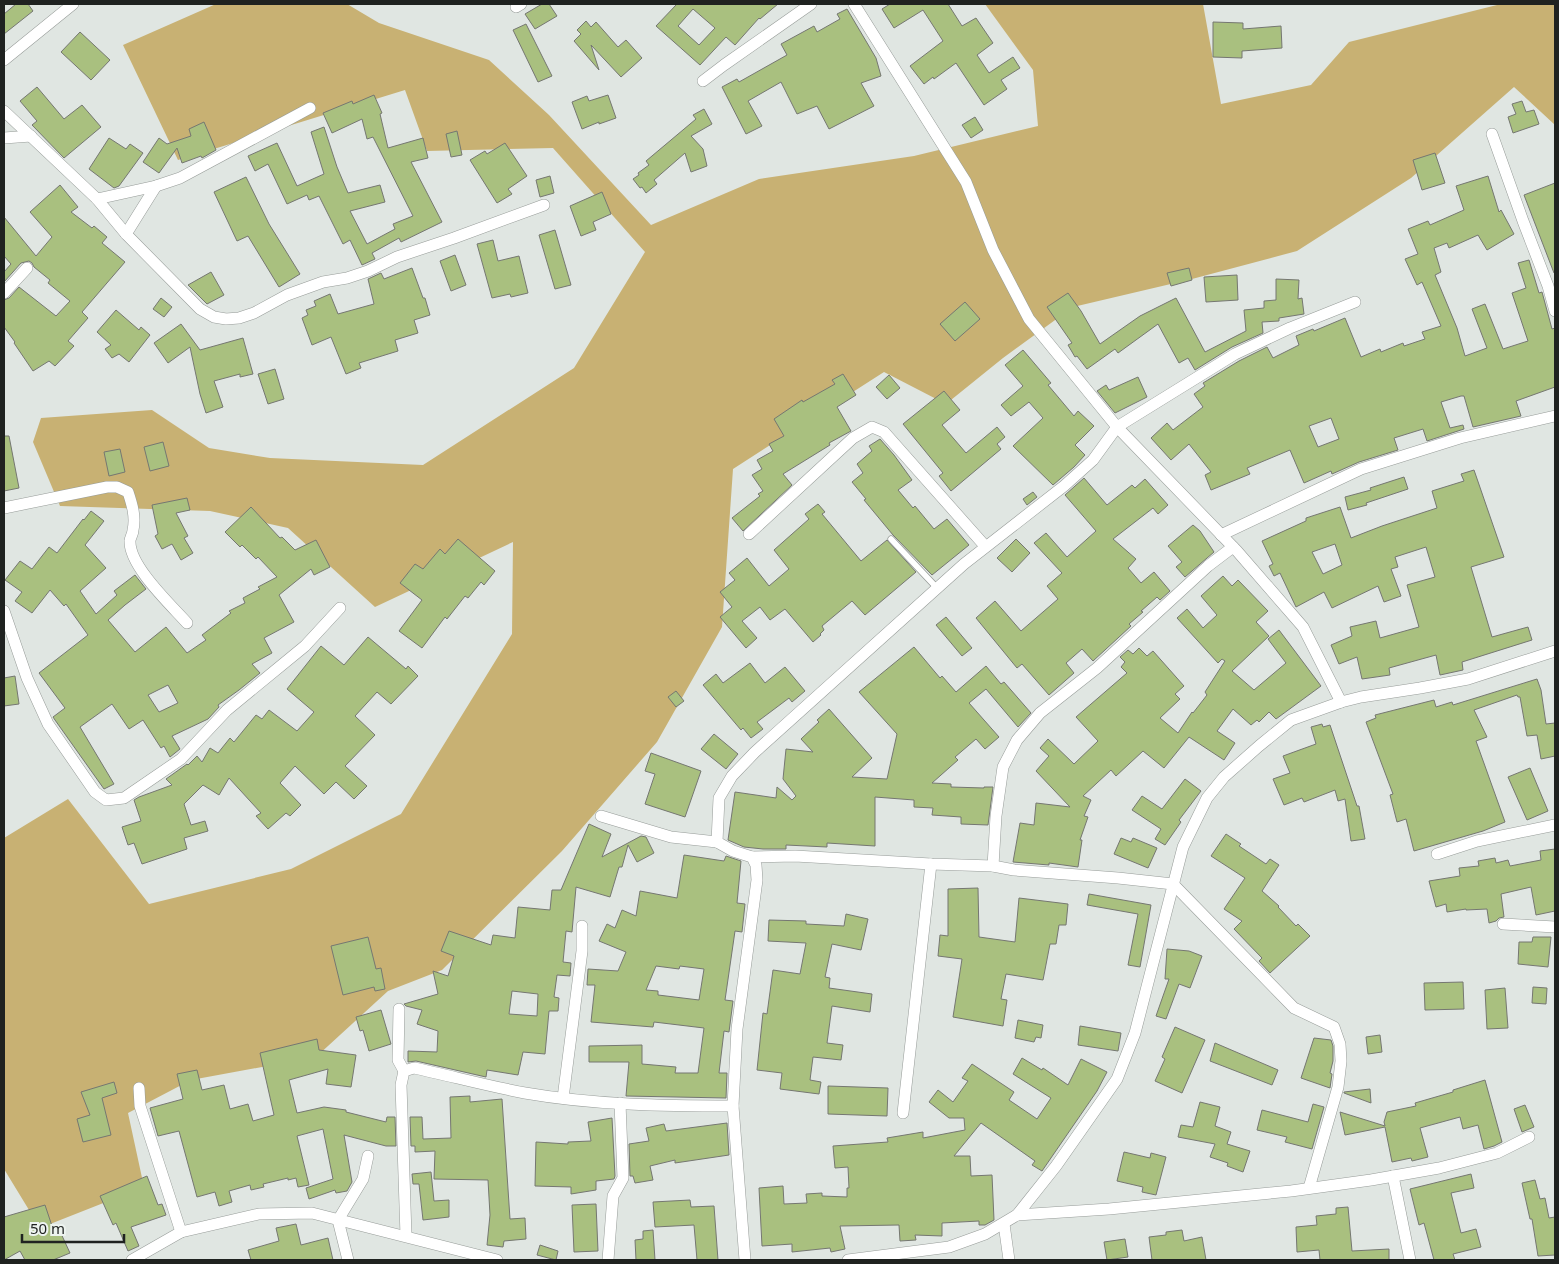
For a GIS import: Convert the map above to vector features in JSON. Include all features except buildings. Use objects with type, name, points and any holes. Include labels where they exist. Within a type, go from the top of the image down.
[{"type":"street","points":[[4,60],[73,4]]},
{"type":"street","points":[[703,81],[811,4]]},
{"type":"street","points":[[854,4],[966,182],[993,250],[1029,319],[1117,427],[1221,534],[1303,627],[1341,702]]},
{"type":"street","points":[[97,199],[156,186],[180,178],[310,108]]},
{"type":"street","points":[[4,111],[97,199],[126,234],[200,309],[214,316],[226,319],[239,318],[254,313],[296,292],[323,282],[347,278],[397,257],[544,205]]},
{"type":"street","points":[[1492,134],[1523,221],[1552,284],[1555,311]]},
{"type":"street","points":[[4,138],[31,136]]},
{"type":"street","points":[[126,234],[156,186]]},
{"type":"street","points":[[4,294],[28,268]]},
{"type":"street","points":[[718,842],[719,798],[732,776],[755,752],[937,588],[986,546],[1064,486],[1092,460],[1117,427],[1235,354],[1290,328],[1355,302]]},
{"type":"street","points":[[1221,534],[1361,469],[1460,438],[1555,416]]},
{"type":"street","points":[[749,534],[853,438],[872,427],[884,432],[986,546]]},
{"type":"street","points":[[4,508],[107,487],[116,487],[128,492],[133,506],[134,528],[130,542],[142,574],[187,623]]},
{"type":"street","points":[[993,866],[996,816],[1002,767],[1017,740],[1040,713],[1098,668],[1208,566],[1233,547]]},
{"type":"street","points":[[4,611],[27,678],[48,724],[95,792],[106,800],[124,798],[181,759],[227,710],[305,646],[340,608]]},
{"type":"street","points":[[848,1260],[950,1247],[985,1234],[1017,1215],[1056,1166],[1117,1080],[1135,1033],[1183,847],[1207,798],[1224,777],[1291,720],[1361,697],[1468,679],[1555,651]]},
{"type":"street","points":[[602,816],[671,837],[718,842],[733,851],[752,857],[795,856],[993,866],[1014,870],[1173,884],[1294,1008],[1334,1027],[1340,1044],[1341,1061],[1338,1086],[1309,1188]]},
{"type":"street","points":[[1437,854],[1477,841],[1555,825]]},
{"type":"street","points":[[746,1260],[733,1106],[737,1029],[757,880],[756,865],[752,857]]},
{"type":"street","points":[[902,1113],[931,864]]},
{"type":"street","points":[[1503,924],[1555,927]]},
{"type":"street","points":[[563,1098],[582,951],[582,926]]},
{"type":"street","points":[[399,1009],[398,1060],[404,1071],[401,1085],[406,1236]]},
{"type":"street","points":[[404,1071],[414,1068],[525,1093],[563,1098],[648,1106],[733,1106]]},
{"type":"street","points":[[139,1088],[140,1106],[180,1232]]},
{"type":"street","points":[[608,1260],[613,1196],[623,1178],[620,1104]]},
{"type":"street","points":[[1017,1215],[1109,1209],[1309,1188],[1394,1176],[1439,1168],[1497,1153],[1529,1137]]},
{"type":"street","points":[[348,1260],[338,1220],[364,1179],[368,1156]]},
{"type":"street","points":[[1394,1176],[1410,1260]]},
{"type":"street","points":[[132,1260],[180,1232],[259,1214],[312,1213],[497,1260]]},
{"type":"street","points":[[1004,1224],[1010,1260]]},
{"type":"lane","points":[[891,539],[937,588]]},
{"type":"shaded area","points":[[216,4],[347,4],[379,23],[489,60],[549,115],[651,225],[759,179],[914,156],[1038,126],[1033,70],[985,4],[1203,4],[1221,104],[1311,85],[1349,42],[1501,4],[1555,4],[1555,125],[1514,87],[1411,178],[1297,251],[1192,279],[1073,307],[1003,358],[946,404],[884,372],[733,469],[722,627],[657,742],[562,851],[442,970],[388,991],[316,1057],[191,1080],[128,1113],[144,1187],[40,1228],[4,1169],[4,838],[68,799],[149,904],[291,869],[401,814],[512,634],[513,542],[375,607],[288,528],[210,511],[60,506],[33,442],[41,418],[152,410],[209,448],[270,458],[423,465],[574,368],[645,252],[553,148],[427,151],[405,90],[178,160],[123,45]]}]
